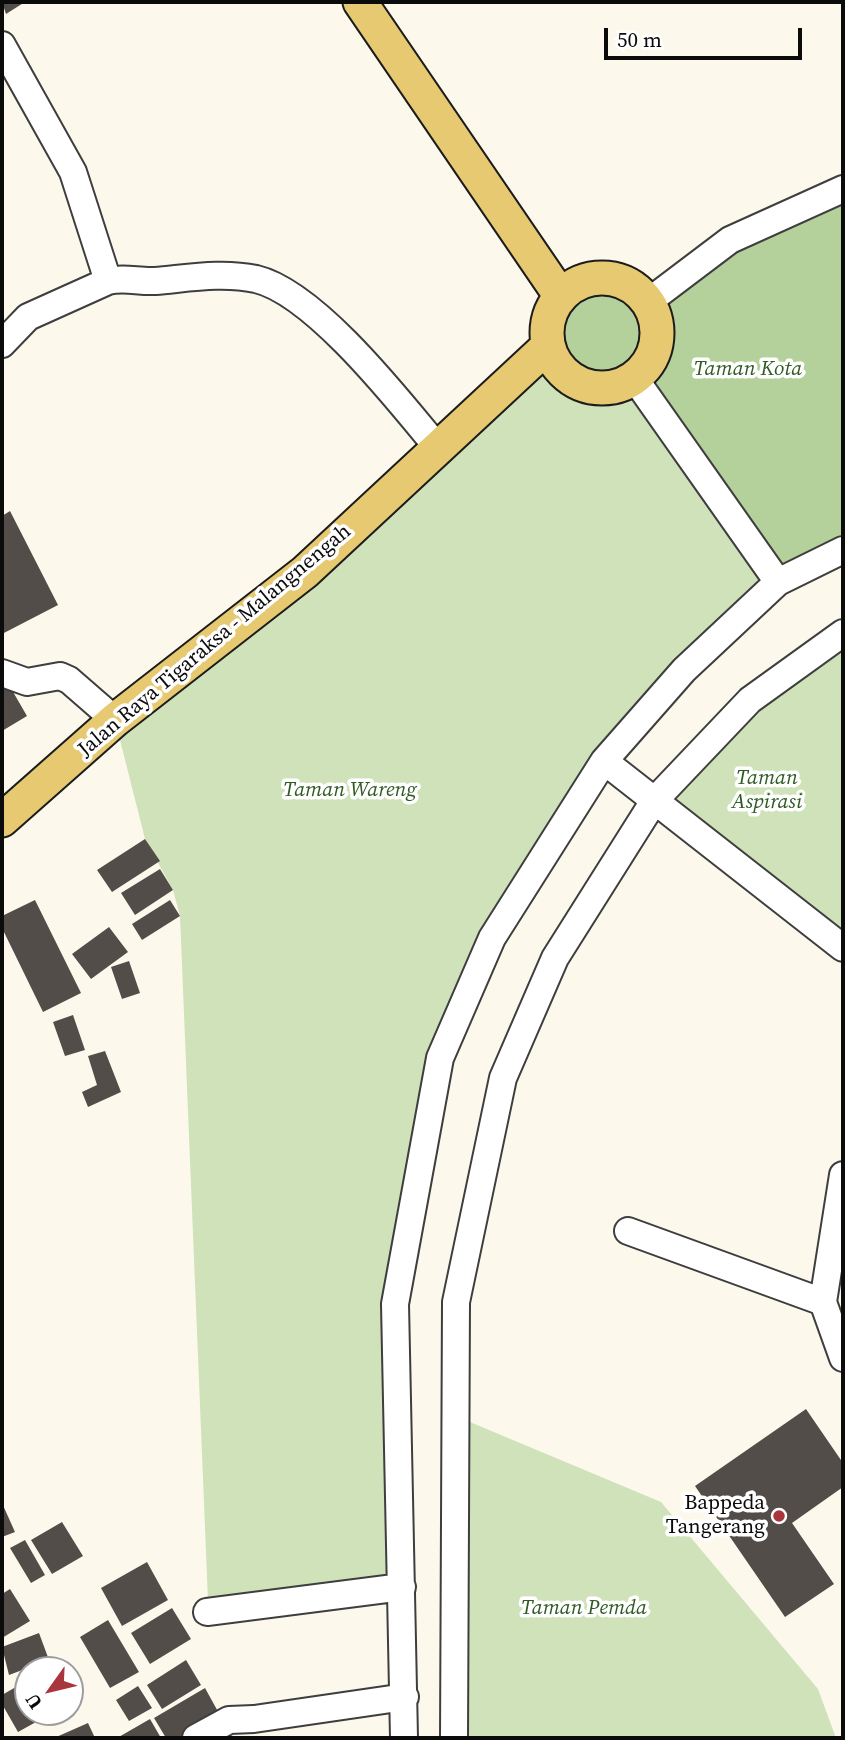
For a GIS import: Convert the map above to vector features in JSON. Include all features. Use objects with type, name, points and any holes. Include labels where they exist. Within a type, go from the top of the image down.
[{"type":"main road","points":[[360,2],[560,295]]},
{"type":"main road","points":[[611,278],[632,286],[648,302],[657,322],[657,343],[650,363],[635,379],[619,387],[601,389],[583,386],[567,376],[555,362],[548,346],[547,324],[560,295],[588,279],[611,278]]},
{"type":"main road","name":"Jalan Raya Tigaraksa - Malangnengah","points":[[2,820],[115,720],[305,572],[548,346]]},
{"type":"street","points":[[2,45],[73,172],[108,281]]},
{"type":"street","points":[[648,302],[730,240],[843,189]]},
{"type":"street","points":[[2,344],[28,317],[108,281],[122,278],[151,281],[219,274],[257,280],[285,289],[380,379],[438,448]]},
{"type":"street","points":[[635,379],[778,582]]},
{"type":"street","points":[[404,1738],[395,1304],[440,1058],[492,939],[604,761],[684,670],[778,582],[843,550]]},
{"type":"street","points":[[454,1738],[456,1302],[501,1091],[555,958],[654,801],[750,700],[843,633]]},
{"type":"street","points":[[2,674],[27,682],[60,676],[69,680],[115,720]]},
{"type":"street","points":[[604,761],[843,948]]},
{"type":"street","points":[[843,1175],[823,1302],[843,1358]]},
{"type":"street","points":[[628,1231],[823,1302]]},
{"type":"street","points":[[207,1612],[402,1587]]},
{"type":"street","points":[[197,1738],[229,1720],[254,1719],[405,1697]]},
{"type":"green space","name":"Taman Kota","points":[[843,189],[843,550],[778,582],[635,379],[608,387],[585,385],[567,375],[554,360],[547,341],[549,321],[558,301],[578,285],[597,278],[615,280],[633,288],[649,301]]},
{"type":"green space","name":"Taman Wareng","points":[[548,346],[563,371],[583,385],[607,388],[635,379],[778,582],[604,761],[440,1058],[395,1304],[402,1579],[208,1601],[180,916],[173,890],[145,839],[115,720]]},
{"type":"green space","name":"Taman Aspirasi","points":[[843,633],[843,948],[654,801]]},
{"type":"green space","name":"Taman Pemda","points":[[458,1417],[661,1502],[818,1689],[836,1738],[454,1738]]},
{"type":"building","points":[[2,2],[25,2],[6,14]]},
{"type":"building","points":[[10,511],[58,605],[2,634],[2,516]]},
{"type":"building","points":[[5,678],[27,716],[2,731],[2,680]]},
{"type":"building","points":[[145,839],[160,861],[112,892],[97,870]]},
{"type":"building","points":[[160,869],[173,890],[135,915],[121,893]]},
{"type":"building","points":[[35,900],[81,993],[43,1012],[2,928],[2,916]]},
{"type":"building","points":[[170,900],[180,916],[142,940],[132,924]]},
{"type":"building","points":[[109,927],[128,952],[91,979],[72,954]]},
{"type":"building","points":[[129,961],[140,993],[122,999],[111,967]]},
{"type":"building","points":[[73,1015],[85,1050],[65,1056],[53,1022]]},
{"type":"building","points":[[105,1051],[121,1092],[88,1107],[82,1092],[97,1085],[88,1056]]},
{"type":"building","points":[[806,1409],[843,1463],[843,1487],[792,1523],[834,1584],[785,1617],[695,1486]]},
{"type":"building","points":[[2,1503],[15,1532],[2,1537]]},
{"type":"building","points":[[62,1522],[83,1556],[52,1574],[31,1540]]},
{"type":"building","points":[[25,1540],[45,1575],[31,1583],[10,1548]]},
{"type":"building","points":[[147,1562],[168,1600],[122,1626],[101,1588]]},
{"type":"building","points":[[10,1589],[30,1621],[2,1638],[2,1594]]},
{"type":"building","points":[[172,1608],[191,1639],[150,1664],[131,1633]]},
{"type":"building","points":[[108,1620],[139,1672],[110,1688],[80,1637]]},
{"type":"building","points":[[39,1633],[48,1656],[14,1656],[14,1673],[9,1675],[2,1647]]},
{"type":"building","points":[[186,1660],[201,1685],[162,1709],[147,1685]]},
{"type":"building","points":[[138,1686],[152,1708],[129,1721],[116,1700]]},
{"type":"building","points":[[14,1688],[14,1725],[2,1704],[2,1695]]},
{"type":"building","points":[[205,1688],[221,1717],[185,1738],[166,1738],[154,1718]]},
{"type":"building","points":[[150,1719],[161,1738],[117,1738]]},
{"type":"building","points":[[88,1723],[95,1738],[54,1738],[84,1726]]},
{"type":"building","points":[[15,1726],[29,1726],[18,1732]]},
{"type":"place","name":"Bappeda Tangerang","points":[[779,1516]]}]
